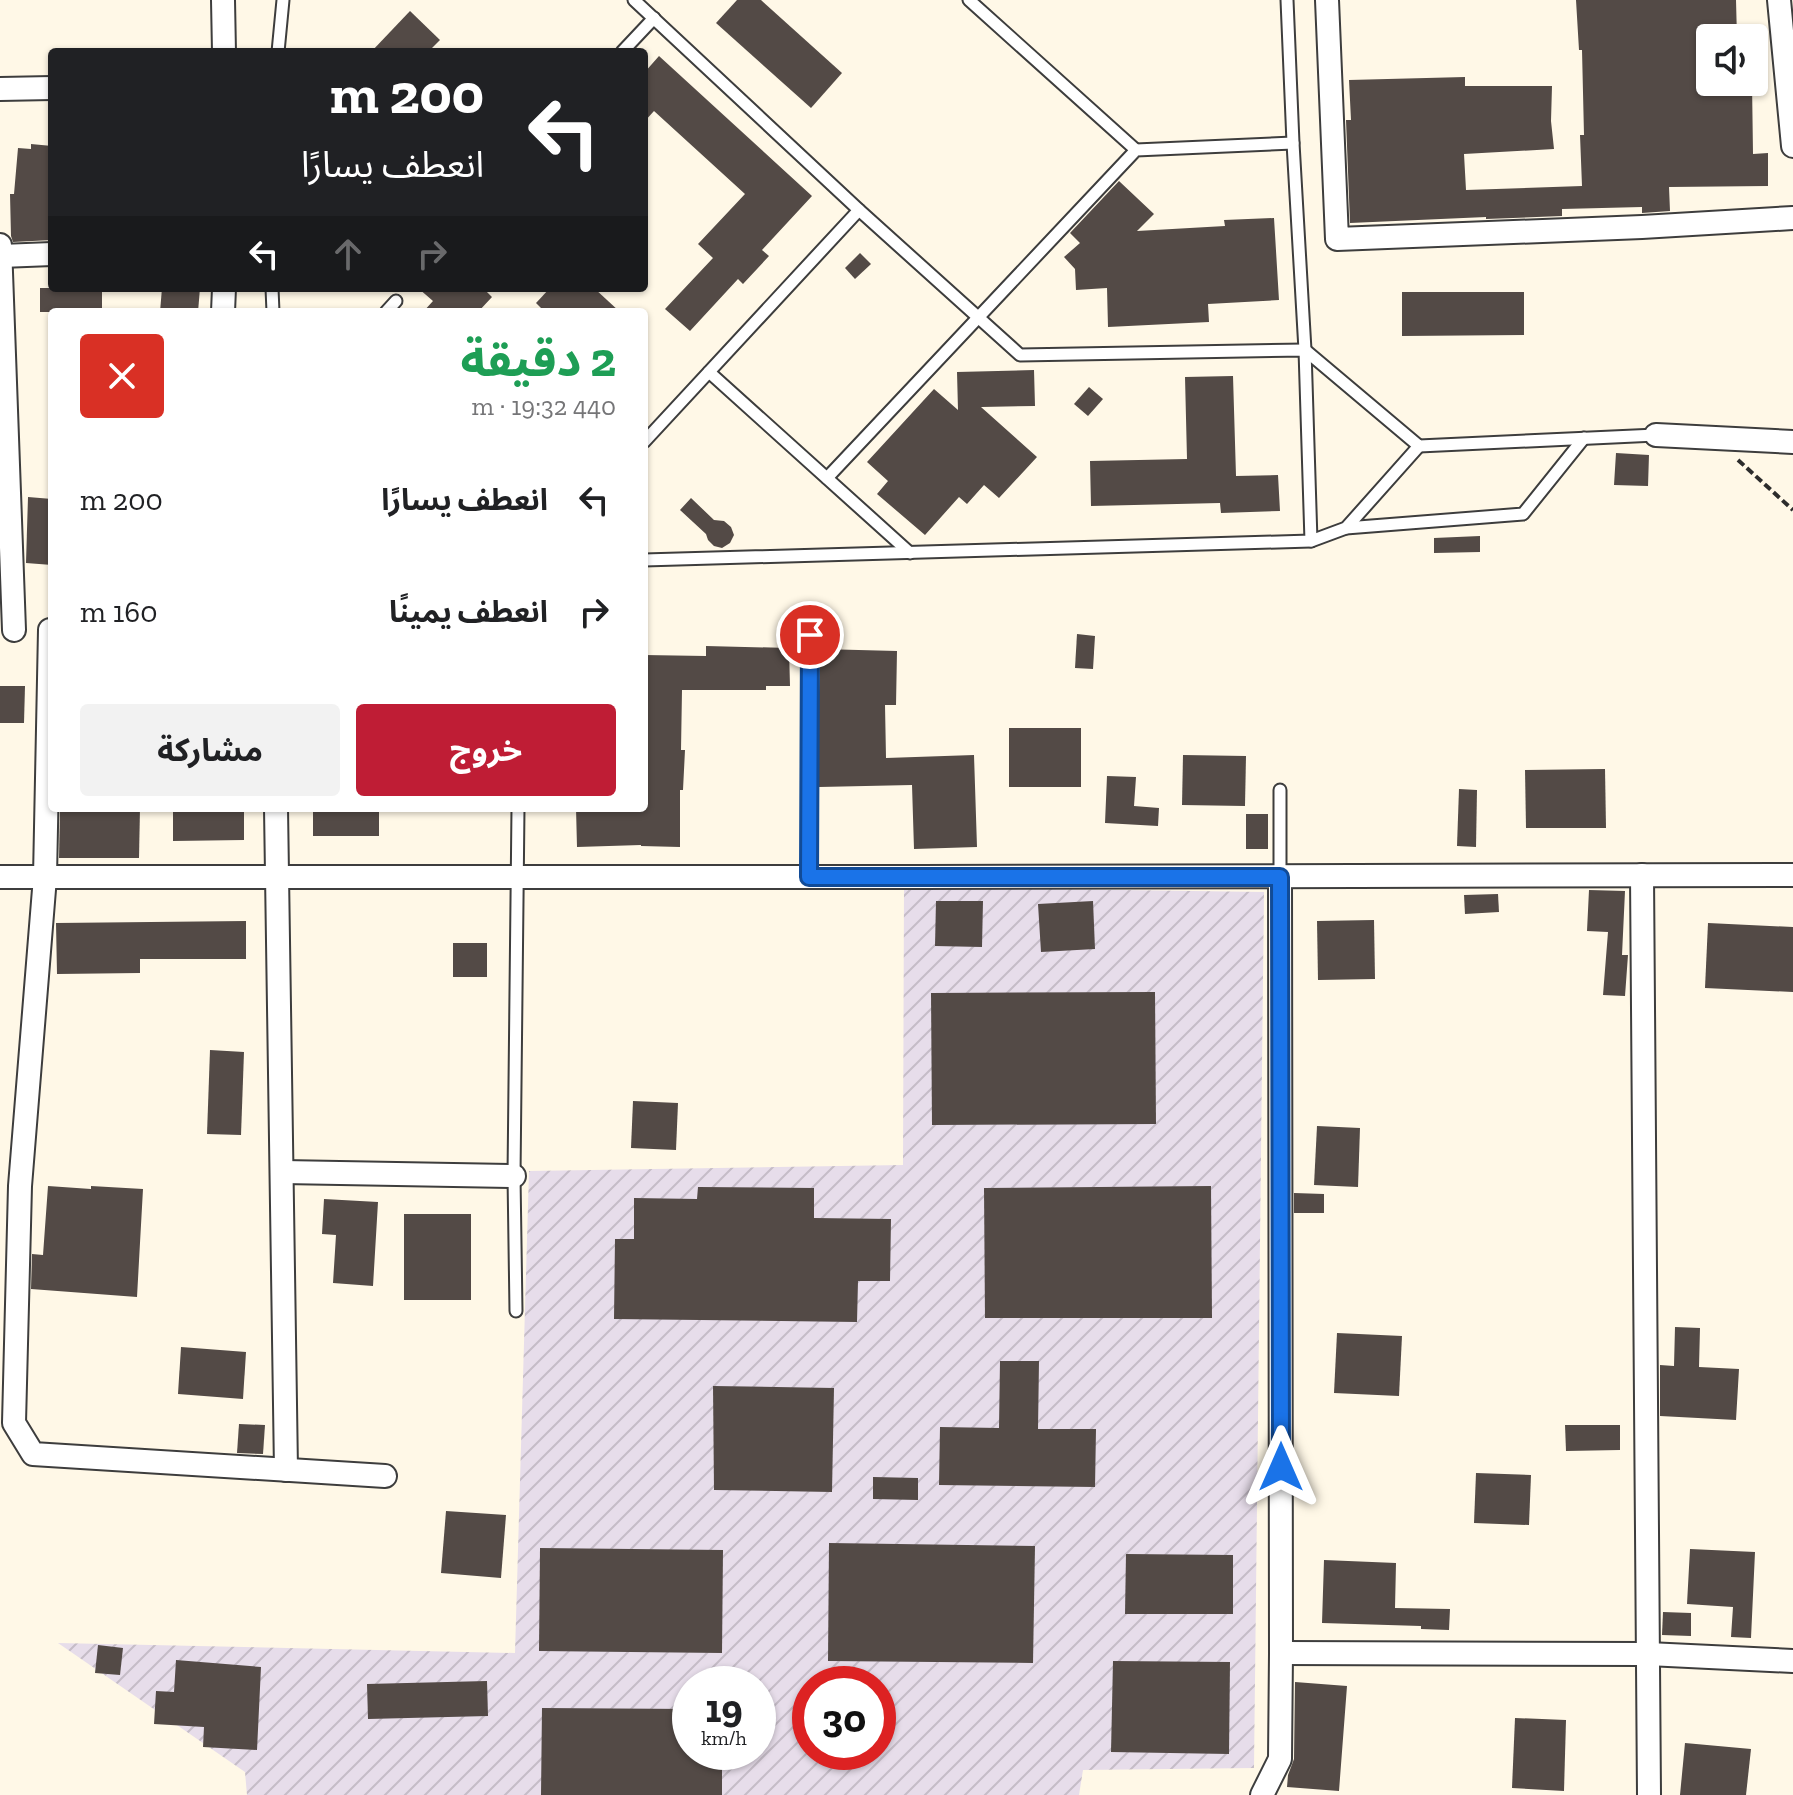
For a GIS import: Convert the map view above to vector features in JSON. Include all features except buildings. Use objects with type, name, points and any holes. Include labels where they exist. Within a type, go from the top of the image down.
[{"type":"street","points":[[223,0],[224,48]]},
{"type":"street","points":[[1327,0],[1337,239],[1793,218]]},
{"type":"street","points":[[1779,0],[1793,146]]},
{"type":"street","points":[[0,89],[48,88]]},
{"type":"street","points":[[0,245],[7,630],[48,630]]},
{"type":"street","points":[[1,256],[48,254]]},
{"type":"street","points":[[1656,435],[1793,442]]},
{"type":"street","points":[[48,754],[45,877],[10,1186],[14,1423],[33,1454],[385,1476]]},
{"type":"street","points":[[276,812],[286,1470]]},
{"type":"street","points":[[1642,875],[1649,1795]]},
{"type":"street","points":[[0,877],[1793,875]]},
{"type":"street","points":[[1262,1795],[1280,1759],[1280,877]]},
{"type":"street","points":[[283,1172],[514,1176]]},
{"type":"street","points":[[1281,1653],[1648,1654],[1793,1661]]},
{"type":"lane","points":[[278,48],[283,0]]},
{"type":"lane","points":[[634,0],[1020,355],[1305,350],[1419,446],[1656,435]]},
{"type":"lane","points":[[969,0],[1136,150]]},
{"type":"lane","points":[[1287,0],[1305,350],[1311,541]]},
{"type":"lane","points":[[626,48],[654,18]]},
{"type":"lane","points":[[827,478],[1136,150],[1293,143]]},
{"type":"lane","points":[[648,438],[859,210]]},
{"type":"lane","points":[[390,308],[396,301]]},
{"type":"lane","points":[[709,372],[910,553]]},
{"type":"lane","points":[[648,560],[1311,541],[1346,528],[1523,514],[1584,438]]},
{"type":"lane","points":[[1346,528],[1419,446]]},
{"type":"lane","points":[[809,877],[810,635]]},
{"type":"lane","points":[[1280,790],[1280,877]]},
{"type":"lane","points":[[516,1311],[514,1176],[518,812]]},
{"type":"path","points":[[1717,438],[1793,510]]},
{"type":"shaded area","points":[[904,887],[1264,892],[1254,1768],[1083,1770],[1079,1795],[247,1795],[245,1772],[58,1643],[515,1653],[529,1171],[903,1165]]},
{"type":"route","points":[[810,635],[809,877],[1280,877],[1281,1467]]}]
